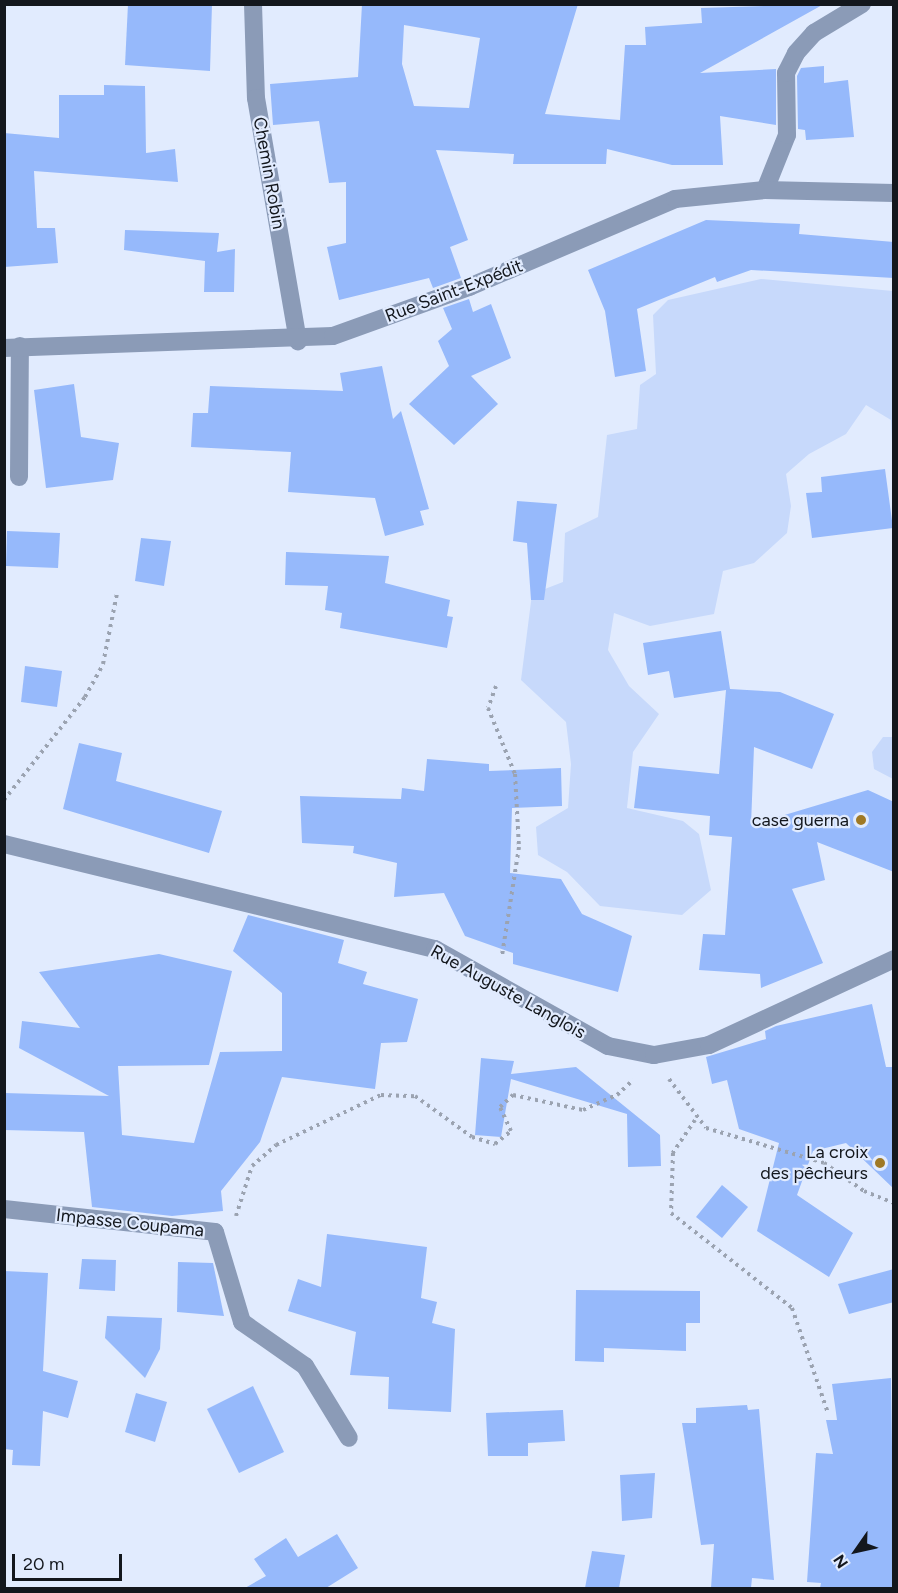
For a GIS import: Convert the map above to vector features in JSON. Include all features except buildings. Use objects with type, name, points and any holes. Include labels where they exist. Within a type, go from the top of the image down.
[{"type":"street","name":"Chemin Robin","points":[[253,4],[256,98],[298,341]]},
{"type":"street","points":[[765,190],[787,135],[786,73],[796,53],[814,33],[862,4]]},
{"type":"street","name":"Rue Saint-Expédit","points":[[12,347],[298,341],[365,326],[470,287],[675,199],[765,190],[894,193]]},
{"type":"street","points":[[12,347],[20,477]]},
{"type":"street","name":"Rue Auguste Langlois","points":[[4,844],[435,949],[608,1046],[652,1055],[709,1045],[894,960]]},
{"type":"street","name":"Impasse Coupama","points":[[4,1209],[215,1232],[242,1322],[305,1366],[349,1438]]},
{"type":"path","points":[[4,800],[94,681],[110,645],[117,593]]},
{"type":"path","points":[[492,982],[519,847],[515,774],[488,708],[496,686]]},
{"type":"path","points":[[215,1232],[235,1219],[252,1166],[276,1144],[381,1095],[415,1096],[472,1137],[495,1144],[511,1131],[500,1107],[506,1098],[522,1094],[568,1108],[596,1107],[635,1079],[652,1055],[695,1120],[824,1163],[864,1191],[894,1203]]},
{"type":"path","points":[[695,1120],[673,1153],[671,1213],[788,1302],[828,1413]]},
{"type":"shaded area","points":[[761,279],[893,291],[893,465],[891,420],[866,405],[846,434],[809,454],[786,474],[791,506],[787,533],[754,563],[723,571],[714,614],[650,626],[614,613],[608,650],[629,686],[659,714],[633,752],[627,808],[683,821],[699,834],[711,890],[682,915],[600,906],[567,872],[538,855],[536,827],[568,808],[571,764],[566,722],[521,680],[532,594],[563,582],[565,533],[598,517],[607,435],[637,429],[640,385],[656,374],[653,315],[668,300]]},
{"type":"shaded area","points":[[883,737],[893,737],[893,779],[874,769],[872,752]]},
{"type":"place","name":"case guerna","points":[[861,820]]},
{"type":"place","name":"La croix des pêcheurs","points":[[880,1163]]}]
